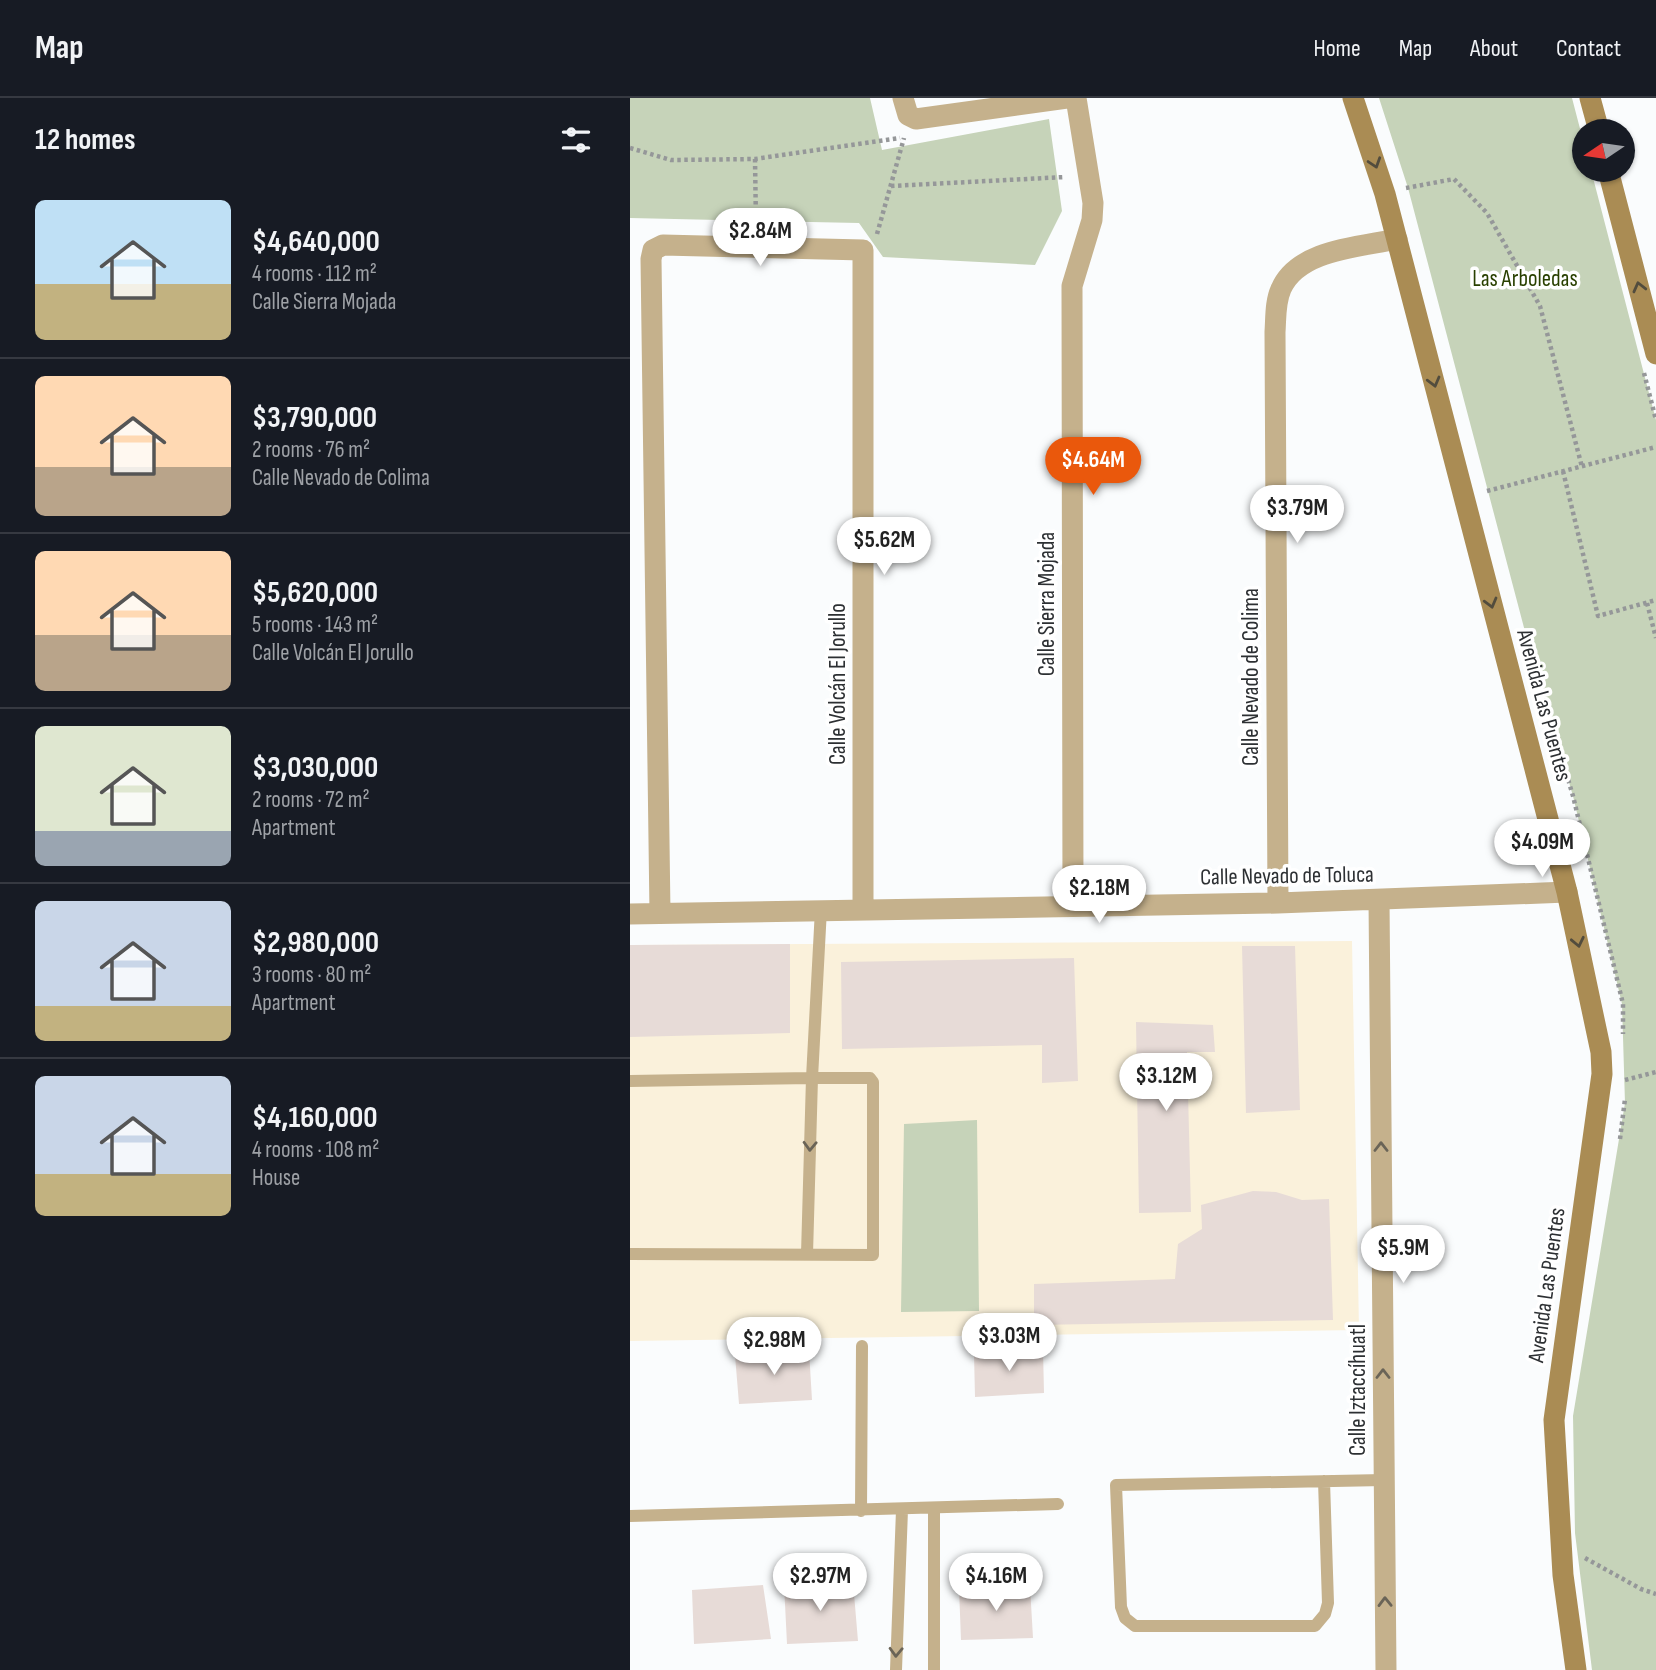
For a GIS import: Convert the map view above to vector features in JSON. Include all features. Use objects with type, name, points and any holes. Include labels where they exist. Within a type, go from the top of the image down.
[{"type":"street","points":[[903,98],[910,128],[1067,98]]},
{"type":"street","name":"Calle Sierra Mojada","points":[[1073,904],[1072,286],[1092,220],[1089,176],[1076,98]]},
{"type":"street","name":"Avenida Las Puentes","points":[[1353,98],[1397,239],[1567,892],[1599,1042],[1602,1074],[1554,1420],[1563,1575],[1576,1670]]},
{"type":"street","points":[[1590,98],[1595,119]]},
{"type":"street","points":[[1611,182],[1656,354]]},
{"type":"street","name":"Calle Nevado de Colima","points":[[1278,903],[1277,304],[1281,288],[1304,265],[1325,254],[1397,239]]},
{"type":"street","points":[[660,913],[653,250],[663,245],[863,250]]},
{"type":"street","name":"Calle Volcán El Jorullo","points":[[863,250],[863,908]]},
{"type":"street","name":"Calle Nevado de Toluca","points":[[630,914],[1073,904],[1278,903],[1567,892]]},
{"type":"street","name":"Calle Iztaccíhuatl","points":[[1379,900],[1386,1670]]},
{"type":"lane","points":[[807,1254],[812,1078],[821,909]]},
{"type":"lane","points":[[630,1081],[812,1078],[873,1080],[874,1253],[869,1257],[807,1254],[630,1254]]},
{"type":"lane","points":[[862,1346],[862,1511]]},
{"type":"lane","points":[[1324,1481],[1328,1603],[1325,1615],[1314,1626],[1135,1626],[1125,1618],[1121,1607],[1116,1485],[1324,1481],[1384,1480]]},
{"type":"lane","points":[[630,1516],[934,1509],[1058,1503]]},
{"type":"lane","points":[[934,1509],[934,1670]]},
{"type":"lane","points":[[896,1670],[901,1510]]},
{"type":"path","points":[[630,148],[671,160],[755,159],[894,141],[910,128]]},
{"type":"path","points":[[863,250],[879,231],[910,128]]},
{"type":"path","points":[[755,159],[756,247]]},
{"type":"path","points":[[891,186],[1089,176]]},
{"type":"path","points":[[1408,188],[1454,178],[1487,213],[1540,306],[1582,467]]},
{"type":"path","points":[[1488,491],[1656,447]]},
{"type":"path","points":[[1563,471],[1598,615],[1656,600]]},
{"type":"path","points":[[1647,603],[1656,638]]},
{"type":"path","points":[[1624,1081],[1656,1072]]},
{"type":"path","points":[[1579,1567],[1578,1555],[1640,1590],[1656,1594]]},
{"type":"shaded area","points":[[1352,941],[1359,1330],[630,1341],[630,945]]},
{"type":"green space","points":[[630,98],[870,98],[882,150],[1049,119],[1062,211],[1035,265],[883,257],[859,223],[630,218]]},
{"type":"green space","name":"Las Arboledas","points":[[1379,98],[1572,98],[1577,119],[1572,119],[1572,182],[1594,182],[1656,420],[1656,1670],[1592,1670],[1575,1533],[1573,1416],[1625,1103],[1622,1004],[1573,796],[1527,639],[1408,188]]},
{"type":"green space","points":[[977,1120],[979,1311],[901,1312],[904,1124]]},
{"type":"building","points":[[790,944],[790,1033],[630,1037],[630,945]]},
{"type":"building","points":[[1242,946],[1295,946],[1300,1110],[1246,1113]]},
{"type":"building","points":[[1074,958],[1078,1081],[1042,1083],[1042,1045],[842,1049],[841,962]]},
{"type":"building","points":[[1136,1022],[1213,1025],[1215,1052],[1187,1052],[1191,1212],[1139,1213]]},
{"type":"building","points":[[1253,1191],[1276,1192],[1302,1200],[1329,1199],[1333,1320],[1034,1325],[1034,1284],[1175,1279],[1178,1244],[1202,1229],[1201,1205]]},
{"type":"building","points":[[809,1350],[812,1400],[739,1404],[735,1355]]},
{"type":"building","points":[[1043,1350],[1044,1393],[975,1397],[974,1354]]},
{"type":"building","points":[[853,1582],[858,1641],[787,1644],[784,1584]]},
{"type":"building","points":[[763,1585],[771,1639],[694,1644],[692,1590]]},
{"type":"building","points":[[1030,1586],[1033,1638],[961,1640],[959,1588]]}]
